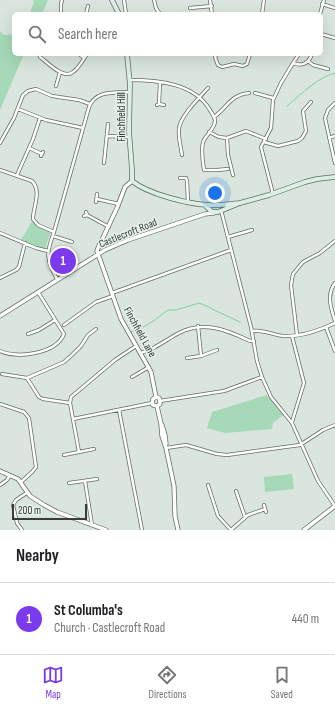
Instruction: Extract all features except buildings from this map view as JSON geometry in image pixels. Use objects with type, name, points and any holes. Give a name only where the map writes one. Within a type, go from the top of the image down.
[{"type":"main road","points":[[112,0],[118,12]]},
{"type":"main road","name":"Finchfield Hill","points":[[127,56],[130,92],[129,137],[132,181]]},
{"type":"main road","points":[[132,181],[144,188],[188,202],[204,205],[219,212],[240,203],[273,194],[304,182],[317,179],[335,178]]},
{"type":"main road","points":[[209,208],[219,205],[240,203]]},
{"type":"main road","points":[[219,205],[222,207],[219,212]]},
{"type":"street","points":[[61,12],[60,4],[62,0]]},
{"type":"street","points":[[124,0],[126,12]]},
{"type":"street","points":[[154,0],[156,9],[158,12]]},
{"type":"street","points":[[210,0],[212,12]]},
{"type":"street","points":[[262,12],[264,0]]},
{"type":"street","points":[[320,12],[324,0]]},
{"type":"street","points":[[322,4],[335,8]]},
{"type":"street","points":[[86,12],[88,6]]},
{"type":"street","points":[[190,8],[212,6]]},
{"type":"street","points":[[323,35],[335,39]]},
{"type":"street","points":[[40,56],[64,74],[74,72],[84,58],[82,56]]},
{"type":"street","points":[[216,56],[218,65],[222,67],[234,64],[243,66],[247,64],[249,56]]},
{"type":"street","points":[[273,194],[262,151],[262,145],[271,128],[273,98],[280,83],[298,56]]},
{"type":"street","points":[[293,63],[299,65],[308,61],[311,56]]},
{"type":"street","points":[[308,61],[313,65],[328,69]]},
{"type":"street","points":[[56,86],[60,72]]},
{"type":"street","points":[[129,80],[160,82],[177,86],[199,98],[207,106],[214,118],[215,124],[204,139],[204,170],[228,169]]},
{"type":"street","points":[[160,82],[158,104],[164,105]]},
{"type":"street","points":[[185,151],[182,154],[179,133],[180,125],[184,117],[208,88]]},
{"type":"street","points":[[0,143],[18,109],[24,93],[30,90],[34,89],[52,96],[79,100],[90,104]]},
{"type":"street","points":[[57,279],[49,263],[48,251],[90,104],[93,99],[102,94],[130,92]]},
{"type":"street","points":[[214,118],[233,98],[249,92]]},
{"type":"street","points":[[255,93],[273,98]]},
{"type":"street","points":[[209,132],[219,137],[227,138],[246,131],[278,146],[298,141],[306,131],[302,110],[311,102]]},
{"type":"street","points":[[335,103],[328,110],[325,117],[335,163]]},
{"type":"street","points":[[18,109],[40,118],[83,128]]},
{"type":"street","points":[[18,175],[40,118]]},
{"type":"street","points":[[104,163],[108,124]]},
{"type":"street","points":[[107,136],[129,137]]},
{"type":"street","points":[[329,138],[335,136]]},
{"type":"street","points":[[227,138],[228,155],[233,175]]},
{"type":"street","points":[[29,148],[42,154]]},
{"type":"street","points":[[0,170],[32,181],[37,188],[33,213],[34,221],[38,225],[54,232]]},
{"type":"street","points":[[180,178],[186,178],[188,202]]},
{"type":"street","points":[[99,254],[98,248],[109,227],[125,187],[132,181]]},
{"type":"street","points":[[97,194],[96,200],[119,204]]},
{"type":"street","points":[[205,214],[209,208]]},
{"type":"street","points":[[219,212],[228,237],[262,377],[271,397],[292,423],[318,481],[335,506],[304,530]]},
{"type":"street","name":"Castlecroft Road","points":[[0,316],[99,254],[128,240],[205,214],[219,212]]},
{"type":"street","points":[[86,215],[109,227]]},
{"type":"street","points":[[228,237],[252,230]]},
{"type":"street","points":[[0,233],[25,244],[48,251]]},
{"type":"street","points":[[53,236],[72,242]]},
{"type":"street","points":[[297,335],[291,284],[294,274],[303,262],[320,253],[335,242]]},
{"type":"street","points":[[0,278],[19,267],[25,244]]},
{"type":"street","points":[[64,325],[96,302],[231,250]]},
{"type":"street","name":"Finchfield Lane","points":[[99,254],[101,264],[124,325],[149,368],[156,397]]},
{"type":"street","points":[[252,331],[256,330],[283,336],[292,336],[326,327],[335,322],[330,302],[330,293],[335,283]]},
{"type":"street","points":[[0,351],[13,354],[35,353],[45,350],[61,340],[64,334],[38,292]]},
{"type":"street","points":[[28,334],[39,330],[55,320]]},
{"type":"street","points":[[141,353],[155,347],[179,333],[198,326],[225,331],[250,341],[254,341]]},
{"type":"street","points":[[198,326],[201,356]]},
{"type":"street","points":[[326,327],[335,352]]},
{"type":"street","points":[[2,374],[27,378],[64,362],[78,350],[88,335],[96,329]]},
{"type":"street","points":[[292,336],[304,383],[292,423]]},
{"type":"street","points":[[79,452],[70,403],[71,397],[76,391],[115,360],[136,346]]},
{"type":"street","points":[[187,358],[201,356],[217,350]]},
{"type":"street","points":[[132,376],[149,368]]},
{"type":"street","points":[[160,401],[224,391],[262,377]]},
{"type":"street","points":[[27,378],[39,397],[43,399],[70,403]]},
{"type":"street","points":[[152,403],[153,399],[156,397],[159,398],[160,401]]},
{"type":"street","points":[[160,401],[160,404],[157,406],[165,435],[166,448],[174,486],[175,516],[178,530]]},
{"type":"street","points":[[73,419],[152,403],[153,405],[157,406]]},
{"type":"street","points":[[0,404],[24,412],[29,421],[36,467],[21,482]]},
{"type":"street","points":[[119,410],[142,530]]},
{"type":"street","points":[[166,448],[186,445],[217,454],[226,455],[300,445],[323,430],[335,425]]},
{"type":"street","points":[[64,455],[94,449]]},
{"type":"street","points":[[0,471],[16,477],[33,498],[51,509],[106,530]]},
{"type":"street","points":[[0,485],[7,480],[10,475]]},
{"type":"street","points":[[69,483],[97,478]]},
{"type":"street","points":[[85,481],[92,525]]},
{"type":"street","points":[[208,485],[218,516],[231,530],[245,517],[266,510],[264,505]]},
{"type":"street","points":[[236,491],[245,517]]},
{"type":"street","points":[[20,530],[13,505],[16,500],[28,492]]},
{"type":"green space","points":[[32,0],[48,0],[43,12],[31,12],[34,1]]},
{"type":"green space","points":[[0,31],[4,35],[12,34],[12,56],[23,56],[0,110]]},
{"type":"green space","points":[[32,221],[37,225],[51,231],[45,249],[21,240]]},
{"type":"green space","points":[[267,395],[283,415],[273,423],[272,429],[225,433],[207,428],[212,412]]},
{"type":"green space","points":[[292,474],[294,489],[265,492],[264,477]]},
{"type":"waterway","points":[[287,106],[315,82],[335,73]]},
{"type":"waterway","points":[[156,319],[168,310],[176,310],[199,303],[211,308]]},
{"type":"waterway","points":[[212,309],[240,322]]},
{"type":"waterway","points":[[131,332],[140,329],[155,320]]},
{"type":"place","name":"St Columba's","points":[[63,261]]}]
